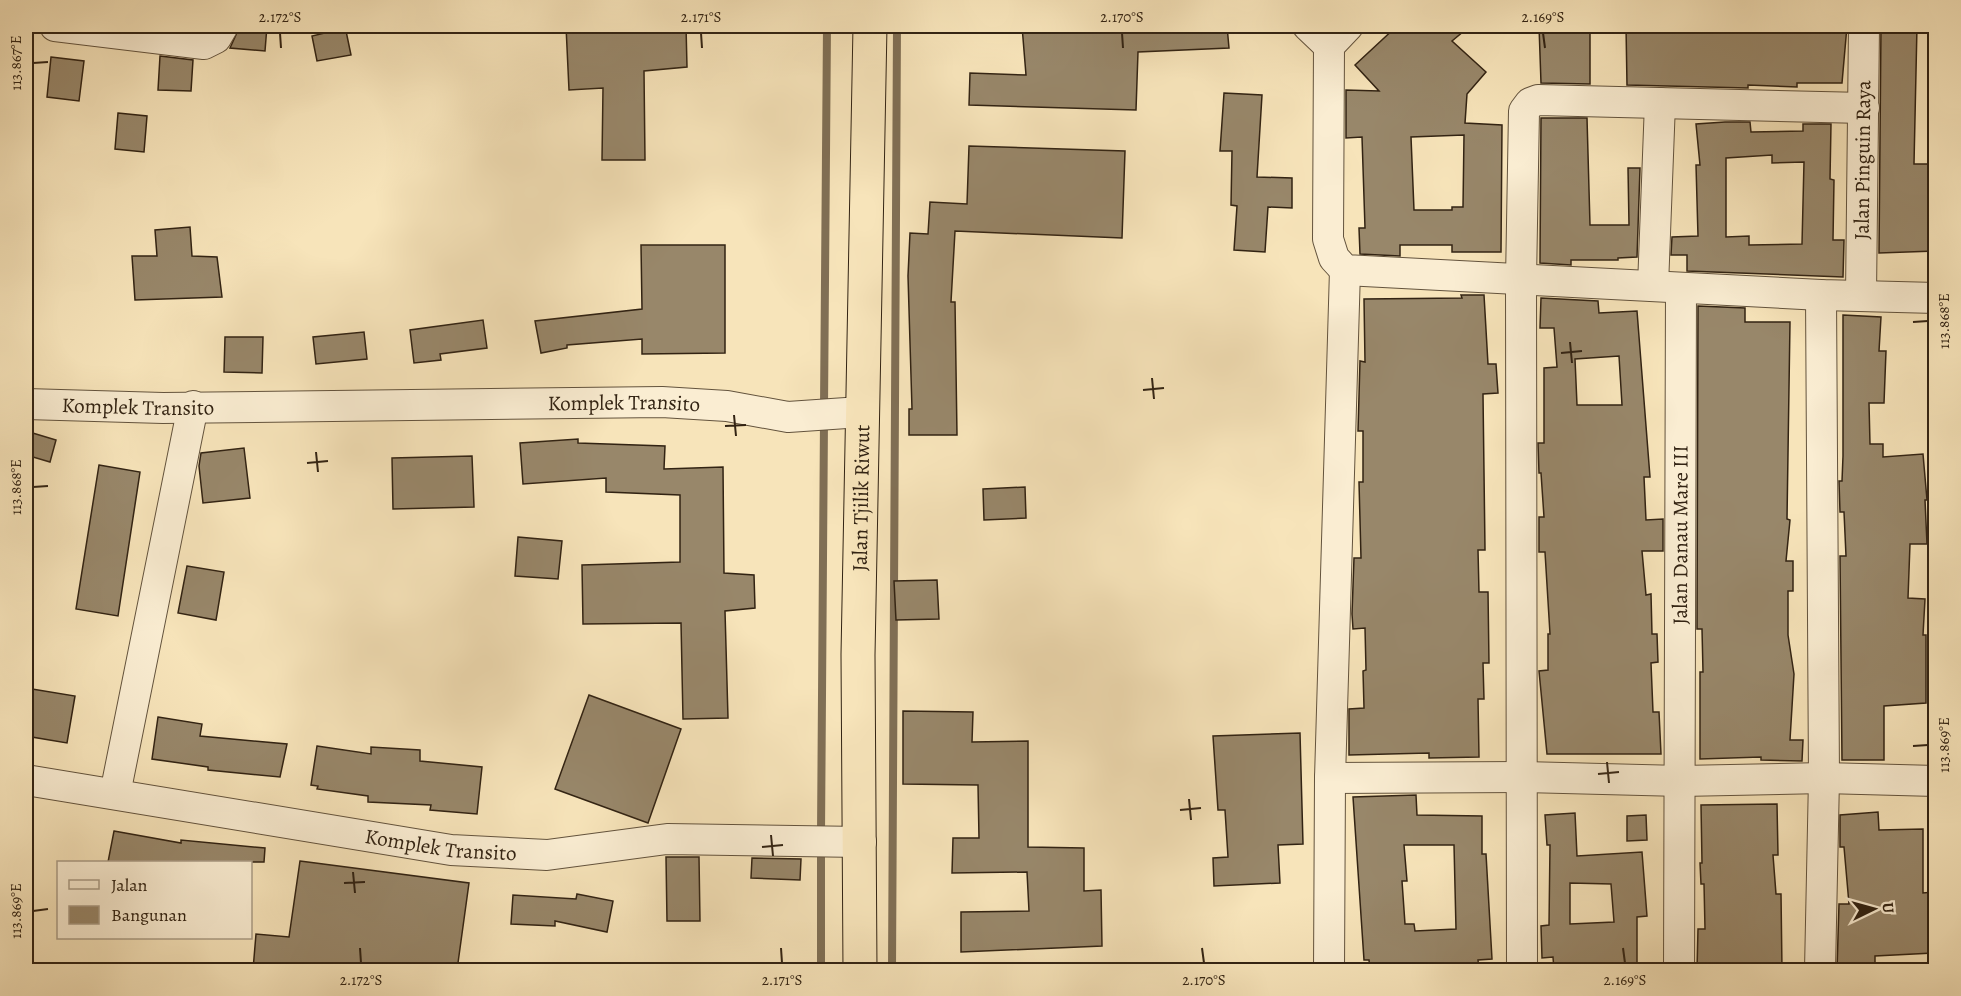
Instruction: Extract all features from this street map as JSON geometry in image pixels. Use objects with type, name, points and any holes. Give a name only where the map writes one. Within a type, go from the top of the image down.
[{"type":"highway","name":"Jalan Tjilik Riwut","points":[[860,970],[861,842],[858,655],[870,26]]},
{"type":"street","points":[[55,26],[204,44],[216,38],[223,26]]},
{"type":"street","name":"Jalan Pinguin Raya","points":[[1861,295],[1864,26]]},
{"type":"street","points":[[1328,32],[1328,239],[1334,258],[1345,270],[1330,778],[1329,970]]},
{"type":"street","points":[[1522,970],[1521,280],[1524,111],[1530,103],[1538,100],[1864,108]]},
{"type":"street","name":"Jalan Danau Mare III","points":[[1660,103],[1681,781],[1678,970]]},
{"type":"street","points":[[1345,270],[1821,295],[1935,298]]},
{"type":"street","points":[[1820,970],[1824,778],[1821,295]]},
{"type":"street","name":"Komplek Transito","points":[[26,404],[164,408],[662,402],[727,406],[767,416],[788,417],[861,412]]},
{"type":"street","points":[[115,794],[193,406]]},
{"type":"street","points":[[1330,778],[1522,777],[1681,781],[1824,778],[1935,781]]},
{"type":"street","name":"Komplek Transito","points":[[26,780],[451,850],[511,855],[547,855],[667,839],[861,842]]},
{"type":"building","points":[[240,26],[267,26],[265,51],[230,48]]},
{"type":"building","points":[[324,26],[345,26],[351,55],[317,61],[312,36],[325,33]]},
{"type":"building","points":[[566,26],[686,26],[687,67],[644,71],[645,160],[602,160],[603,88],[569,90]]},
{"type":"building","points":[[1022,26],[1227,26],[1229,48],[1138,52],[1136,110],[969,105],[970,73],[1026,75]]},
{"type":"building","points":[[1397,26],[1470,26],[1452,41],[1486,72],[1467,94],[1465,123],[1502,125],[1501,252],[1452,252],[1452,245],[1400,245],[1400,256],[1360,254],[1359,228],[1365,228],[1362,137],[1346,138],[1346,90],[1379,91],[1355,65]],"holes":[[[1464,135],[1463,207],[1452,207],[1452,210],[1414,210],[1411,137]]]},
{"type":"building","points":[[1539,26],[1590,26],[1590,84],[1541,83]]},
{"type":"building","points":[[1626,26],[1847,26],[1842,83],[1797,83],[1797,87],[1748,85],[1748,88],[1627,85]]},
{"type":"building","points":[[1881,26],[1917,26],[1914,164],[1935,164],[1935,251],[1879,253]]},
{"type":"building","points":[[160,56],[193,60],[191,91],[158,90]]},
{"type":"building","points":[[51,57],[84,61],[79,101],[47,97]]},
{"type":"building","points":[[1224,93],[1262,95],[1257,177],[1292,178],[1292,208],[1268,207],[1265,252],[1234,250],[1237,206],[1231,205],[1232,151],[1220,151]]},
{"type":"building","points":[[118,113],[147,116],[144,152],[115,149]]},
{"type":"building","points":[[1541,118],[1587,118],[1590,225],[1629,225],[1628,168],[1640,168],[1637,257],[1618,258],[1618,260],[1571,260],[1571,265],[1540,263]]},
{"type":"building","points":[[1750,122],[1751,132],[1803,131],[1803,124],[1831,124],[1830,179],[1834,180],[1833,240],[1844,240],[1843,277],[1687,271],[1687,255],[1671,255],[1672,237],[1698,236],[1696,165],[1700,165],[1696,124]],"holes":[[[1772,155],[1772,163],[1804,162],[1802,244],[1749,245],[1749,236],[1726,237],[1726,158]]]},
{"type":"building","points":[[969,146],[1125,151],[1122,238],[955,231],[951,302],[955,302],[957,435],[909,435],[909,409],[912,409],[908,276],[910,233],[928,234],[930,202],[967,204]]},
{"type":"building","points":[[190,227],[192,256],[217,257],[222,297],[135,300],[132,256],[157,256],[155,230]]},
{"type":"building","points":[[641,245],[725,245],[725,353],[642,354],[642,339],[567,345],[567,348],[541,353],[535,321],[642,309]]},
{"type":"building","points":[[1461,295],[1484,295],[1488,364],[1496,364],[1498,393],[1483,394],[1485,550],[1478,550],[1479,592],[1488,592],[1489,663],[1483,663],[1484,699],[1478,699],[1479,757],[1429,758],[1429,753],[1349,755],[1349,709],[1364,708],[1363,671],[1366,670],[1365,628],[1353,629],[1352,614],[1354,558],[1361,558],[1359,482],[1363,482],[1363,431],[1358,431],[1360,361],[1365,362],[1364,299],[1462,298]]},
{"type":"building","points":[[1541,298],[1598,301],[1599,313],[1637,311],[1650,477],[1644,477],[1646,520],[1663,519],[1663,551],[1642,551],[1646,595],[1651,594],[1652,634],[1657,634],[1658,662],[1651,663],[1653,712],[1659,712],[1661,754],[1547,754],[1539,671],[1548,670],[1548,634],[1550,634],[1545,552],[1539,552],[1539,517],[1544,517],[1538,443],[1544,443],[1544,368],[1557,367],[1554,328],[1540,328]],"holes":[[[1619,356],[1622,405],[1577,405],[1575,359]]]},
{"type":"building","points":[[1698,306],[1745,308],[1745,322],[1790,322],[1787,519],[1790,520],[1786,561],[1793,561],[1793,591],[1788,591],[1788,635],[1794,674],[1790,740],[1803,740],[1802,761],[1761,760],[1761,757],[1700,759],[1700,672],[1703,672],[1702,629],[1697,629]]},
{"type":"building","points":[[1843,315],[1881,317],[1879,351],[1886,351],[1884,403],[1869,403],[1870,444],[1883,444],[1883,457],[1923,454],[1927,500],[1925,500],[1927,544],[1910,544],[1908,598],[1925,599],[1923,635],[1926,635],[1926,703],[1884,706],[1884,760],[1842,760],[1840,556],[1846,556],[1844,512],[1840,512],[1839,481],[1842,481],[1843,456]]},
{"type":"building","points":[[483,320],[487,348],[440,354],[441,360],[414,363],[410,330]]},
{"type":"building","points":[[364,332],[367,359],[316,364],[313,337]]},
{"type":"building","points":[[225,337],[263,337],[262,373],[224,372]]},
{"type":"building","points":[[26,431],[56,440],[50,462],[26,455]]},
{"type":"building","points":[[578,439],[578,443],[665,446],[664,469],[723,467],[724,573],[754,575],[755,608],[725,611],[728,718],[683,719],[681,623],[583,624],[582,565],[680,562],[680,495],[606,492],[606,478],[523,484],[520,443]]},
{"type":"building","points":[[244,448],[250,498],[203,503],[199,466],[201,453]]},
{"type":"building","points":[[472,456],[474,507],[393,509],[392,458]]},
{"type":"building","points":[[99,465],[140,472],[118,616],[76,609]]},
{"type":"building","points":[[1025,487],[1026,518],[984,520],[983,489]]},
{"type":"building","points":[[518,537],[562,541],[558,579],[515,576]]},
{"type":"building","points":[[187,566],[224,572],[216,620],[178,613]]},
{"type":"building","points":[[937,580],[939,619],[896,620],[894,581]]},
{"type":"building","points":[[26,688],[75,696],[67,743],[26,736]]},
{"type":"building","points":[[589,695],[681,729],[648,823],[555,789]]},
{"type":"building","points":[[903,711],[973,712],[972,742],[1028,741],[1028,847],[1084,848],[1084,891],[1101,890],[1102,946],[961,952],[961,912],[1029,911],[1027,872],[952,873],[953,838],[979,838],[978,785],[903,784]]},
{"type":"building","points":[[158,717],[202,724],[200,736],[287,744],[280,777],[208,770],[208,767],[152,759]]},
{"type":"building","points":[[1300,733],[1303,844],[1278,845],[1280,883],[1214,886],[1213,858],[1228,857],[1225,810],[1218,810],[1213,736]]},
{"type":"building","points":[[317,746],[371,754],[371,747],[420,750],[420,761],[482,767],[477,814],[430,810],[431,805],[368,802],[368,796],[317,789],[318,786],[311,785]]},
{"type":"building","points":[[1416,795],[1417,815],[1482,816],[1482,854],[1486,854],[1492,959],[1478,960],[1479,970],[1370,970],[1369,960],[1364,960],[1353,797]],"holes":[[[1404,845],[1454,845],[1456,929],[1415,931],[1414,924],[1405,924],[1402,881],[1407,881]]]},
{"type":"building","points":[[1777,804],[1778,855],[1773,855],[1776,894],[1781,894],[1782,970],[1697,970],[1698,929],[1705,929],[1704,884],[1701,884],[1700,863],[1702,863],[1701,805]]},
{"type":"building","points":[[1878,812],[1879,830],[1923,829],[1923,893],[1933,892],[1933,953],[1875,956],[1875,963],[1863,963],[1864,970],[1837,970],[1839,904],[1849,904],[1844,847],[1840,847],[1840,815]]},
{"type":"building","points":[[1575,813],[1577,856],[1642,852],[1647,916],[1637,917],[1637,970],[1554,970],[1553,957],[1542,958],[1541,926],[1549,925],[1550,845],[1547,845],[1545,815]],"holes":[[[1570,883],[1611,884],[1614,922],[1570,924]]]},
{"type":"building","points":[[1646,815],[1647,840],[1627,841],[1627,816]]},
{"type":"building","points":[[114,831],[181,843],[181,840],[265,848],[264,862],[108,861]]},
{"type":"building","points":[[666,857],[699,857],[700,921],[667,921]]},
{"type":"building","points":[[752,858],[801,859],[800,880],[751,878]]},
{"type":"building","points":[[300,861],[469,883],[457,970],[253,970],[256,934],[289,937]]},
{"type":"building","points":[[577,894],[613,901],[607,932],[555,921],[555,926],[511,924],[513,895],[576,899]]},
{"type":"waterway","points":[[824,408],[827,26]]},
{"type":"waterway","points":[[892,970],[897,26]]},
{"type":"waterway","points":[[821,834],[824,420]]},
{"type":"waterway","points":[[821,846],[821,970]]}]
